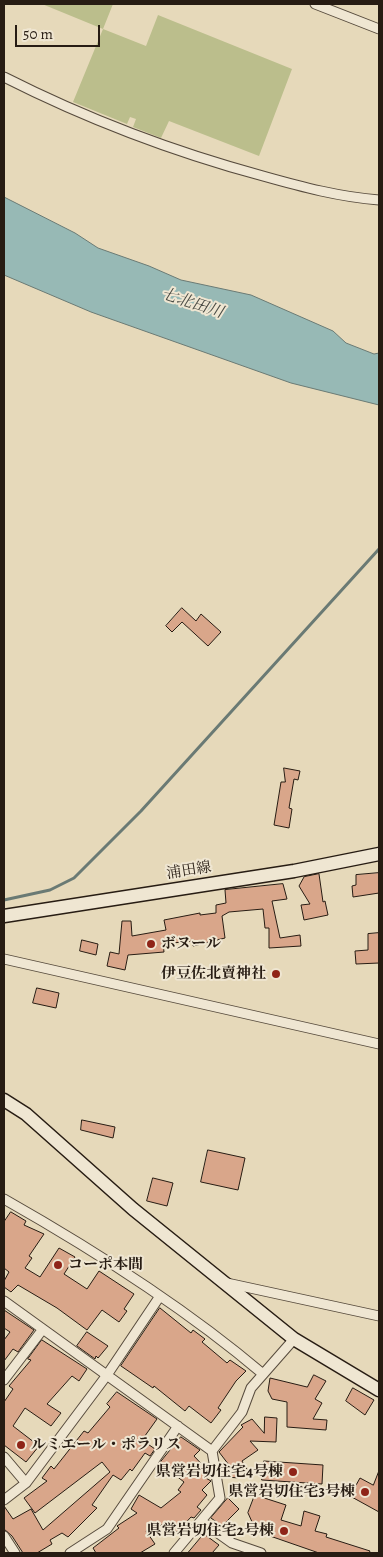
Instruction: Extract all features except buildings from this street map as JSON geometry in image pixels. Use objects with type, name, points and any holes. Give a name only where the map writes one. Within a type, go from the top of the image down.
[{"type":"street","points":[[315,4],[379,29]]},
{"type":"street","points":[[4,77],[47,98],[127,132],[217,164],[329,193],[379,200]]},
{"type":"street","name":"浦田線","points":[[4,916],[294,871],[379,854]]},
{"type":"street","points":[[4,959],[379,1044]]},
{"type":"street","points":[[4,1100],[26,1114],[133,1210],[219,1281],[294,1339],[379,1390]]},
{"type":"street","points":[[4,1199],[160,1296],[223,1340],[263,1374]]},
{"type":"street","points":[[219,1281],[379,1316]]},
{"type":"street","points":[[4,1500],[26,1483],[106,1375],[160,1296]]},
{"type":"street","points":[[4,1301],[212,1451],[220,1498],[174,1553]]},
{"type":"street","points":[[4,1380],[43,1329]]},
{"type":"street","points":[[212,1451],[242,1412],[250,1388],[294,1339]]},
{"type":"street","points":[[70,1553],[107,1529],[178,1426]]},
{"type":"street","points":[[4,1457],[26,1483]]},
{"type":"street","points":[[201,1521],[232,1543],[261,1553]]},
{"type":"street","points":[[4,1536],[15,1553]]},
{"type":"green space","points":[[42,4],[113,4],[103,29]]},
{"type":"green space","points":[[158,15],[292,69],[259,156],[169,121],[161,138],[133,127],[136,119],[130,117],[127,124],[73,102],[103,29],[146,46]]},
{"type":"water","name":"七北田川","points":[[4,197],[75,233],[98,248],[149,266],[181,280],[251,295],[333,331],[346,343],[374,354],[379,353],[379,405],[291,383],[91,312],[4,275]]},
{"type":"waterway","points":[[4,900],[50,890],[74,878],[141,811],[379,549]]},
{"type":"place","name":"ボヌール","points":[[151,944]]},
{"type":"place","name":"伊豆佐北賣神社","points":[[276,974]]},
{"type":"place","name":"コーポ本間","points":[[58,1265]]},
{"type":"place","name":"ルミエール・ポラリス","points":[[21,1445]]},
{"type":"place","name":"県営岩切住宅4号棟","points":[[293,1472]]},
{"type":"place","name":"県営岩切住宅3号棟","points":[[365,1492]]},
{"type":"place","name":"県営岩切住宅2号棟","points":[[284,1531]]}]
